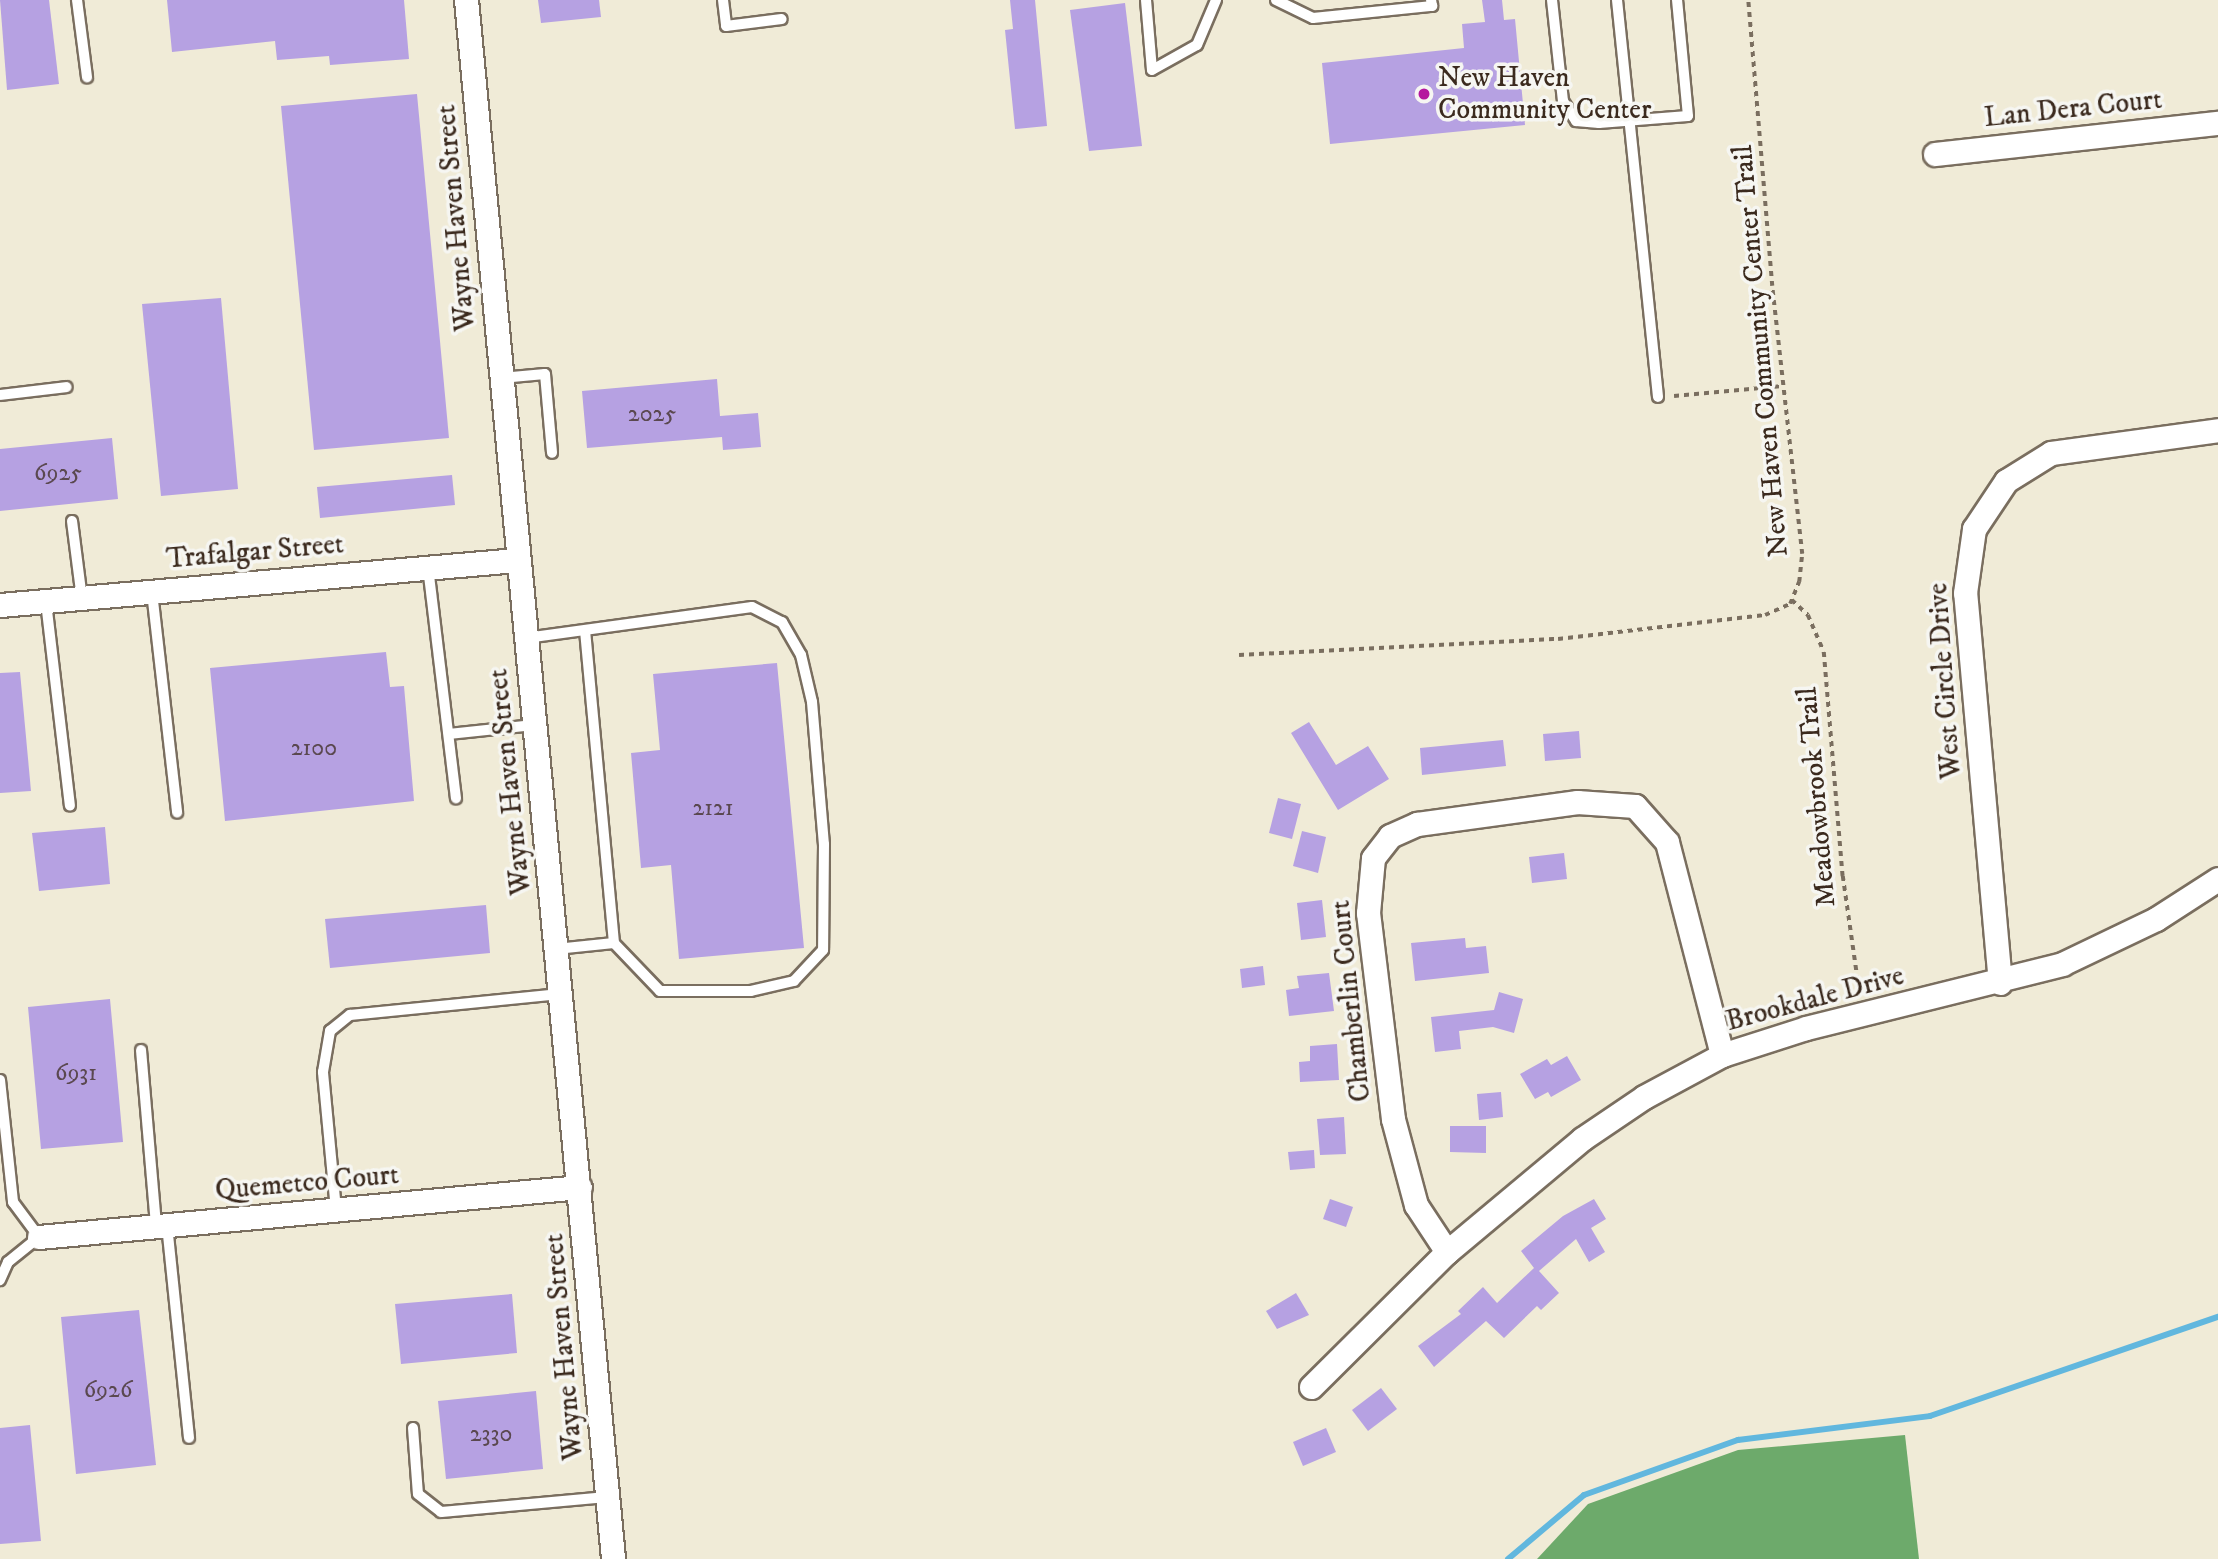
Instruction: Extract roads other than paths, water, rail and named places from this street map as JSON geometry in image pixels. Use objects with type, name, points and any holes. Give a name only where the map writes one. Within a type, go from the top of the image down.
[{"type":"street","name":"Wayne Haven Street","points":[[466,0],[516,560],[580,1187],[613,1559]]},
{"type":"street","name":"Lan Dera Court","points":[[1935,154],[2218,123]]},
{"type":"street","name":"West Circle Drive","points":[[2000,983],[1965,593],[1974,529],[2006,481],[2051,453],[2218,430]]},
{"type":"street","name":"Trafalgar Street","points":[[0,605],[516,560]]},
{"type":"street","name":"Chamberlin Court","points":[[1447,1252],[1416,1205],[1392,1119],[1368,913],[1373,858],[1390,836],[1417,824],[1577,802],[1635,806],[1667,842],[1722,1055]]},
{"type":"street","name":"Brookdale Drive","points":[[1311,1387],[1447,1252],[1582,1139],[1644,1097],[1722,1055],[1806,1028],[2000,983],[2062,964],[2156,919],[2218,879]]},
{"type":"street","name":"Quemetco Court","points":[[39,1237],[580,1187]]},
{"type":"lane","points":[[77,0],[87,77]]},
{"type":"lane","points":[[723,0],[726,26],[782,19]]},
{"type":"lane","points":[[1146,0],[1152,70],[1197,45],[1216,0]]},
{"type":"lane","points":[[1276,0],[1313,18],[1432,6],[1431,0]]},
{"type":"lane","points":[[1552,0],[1563,101],[1570,116],[1585,123],[1688,116],[1677,0]]},
{"type":"lane","points":[[1617,0],[1658,397]]},
{"type":"lane","points":[[501,377],[545,374],[552,453]]},
{"type":"lane","points":[[0,395],[67,387]]},
{"type":"lane","points":[[72,522],[82,599]]},
{"type":"lane","points":[[428,567],[456,798]]},
{"type":"lane","points":[[152,592],[177,813]]},
{"type":"lane","points":[[47,601],[70,806]]},
{"type":"lane","points":[[526,638],[585,633],[752,607],[782,622],[801,654],[812,702],[824,844],[823,950],[794,981],[751,991],[660,991],[614,943],[585,633]]},
{"type":"lane","points":[[449,734],[534,725]]},
{"type":"lane","points":[[556,949],[614,943]]},
{"type":"lane","points":[[336,1210],[323,1072],[330,1031],[350,1015],[561,994]]},
{"type":"lane","points":[[141,1050],[189,1438]]},
{"type":"lane","points":[[0,1080],[13,1202],[39,1237],[8,1262],[0,1280]]},
{"type":"lane","points":[[413,1428],[418,1494],[441,1512],[607,1497]]},
{"type":"waterway","points":[[1508,1559],[1584,1495],[1738,1440],[1930,1416],[2218,1317]]},
{"type":"place","name":"New Haven Community Center","points":[[1424,94]]}]
